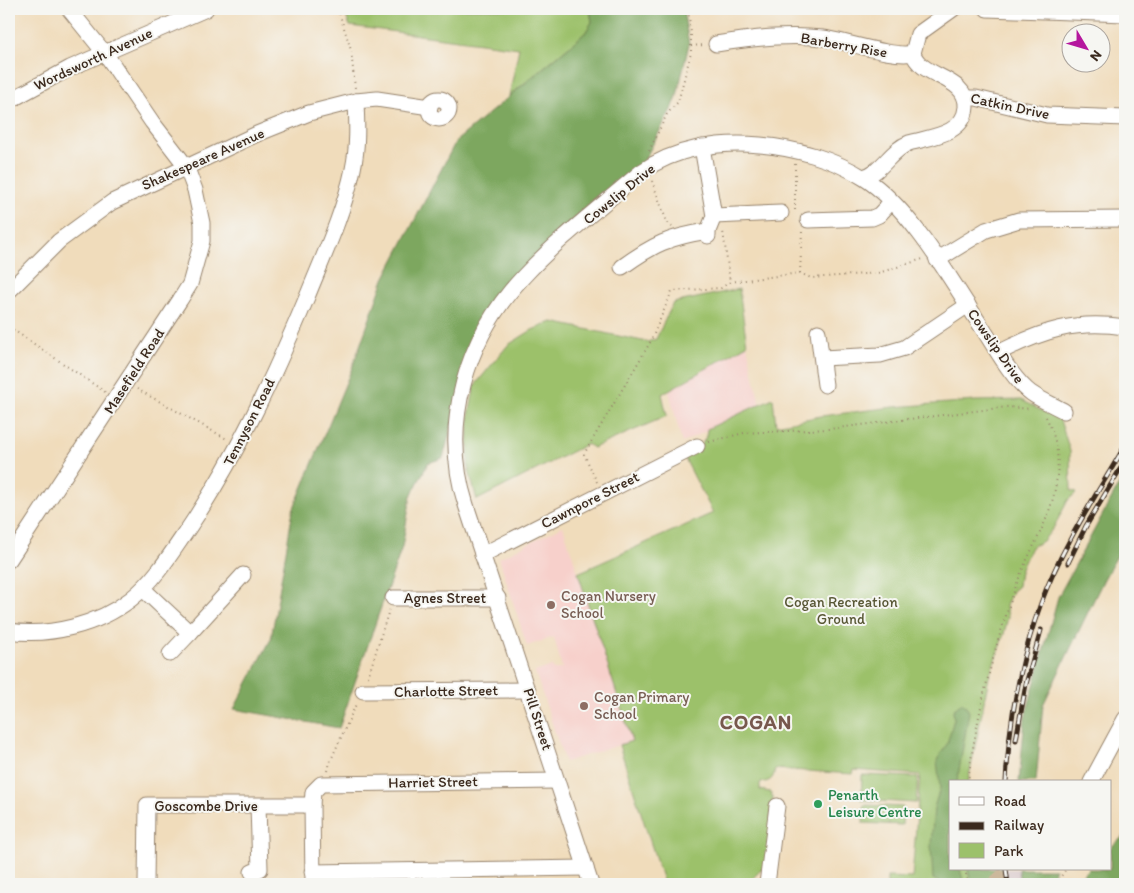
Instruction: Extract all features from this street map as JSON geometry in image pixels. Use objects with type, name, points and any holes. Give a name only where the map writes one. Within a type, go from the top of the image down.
[{"type":"street","name":"Masefield Road","points":[[9,560],[190,284],[199,255],[202,223],[200,207],[186,166],[104,53],[69,9]]},
{"type":"street","name":"Wordsworth Avenue","points":[[9,101],[52,77],[206,9]]},
{"type":"street","points":[[912,53],[918,34],[953,9]]},
{"type":"street","points":[[987,9],[1125,14]]},
{"type":"street","name":"Barberry Rise","points":[[716,44],[768,37],[808,37],[848,43],[900,55],[912,53]]},
{"type":"street","name":"Catkin Drive","points":[[912,53],[918,64],[954,84],[965,98],[976,98],[1028,112],[1047,115],[1125,118]]},
{"type":"street","points":[[863,177],[877,169],[898,149],[907,144],[947,133],[956,127],[965,112],[965,98]]},
{"type":"street","name":"Shakespeare Avenue","points":[[9,291],[59,241],[94,213],[133,190],[186,166],[290,121],[356,101],[377,99],[430,107]]},
{"type":"street","name":"Tennyson Road","points":[[9,630],[39,632],[78,625],[112,612],[143,588],[193,521],[239,446],[283,352],[340,212],[356,151],[356,101]]},
{"type":"street","name":"Cowslip Drive","points":[[482,555],[460,486],[455,441],[460,393],[470,361],[497,310],[524,275],[648,167],[679,152],[702,147],[753,144],[795,151],[816,157],[863,177],[891,202],[914,227],[1023,386],[1064,411]]},
{"type":"street","points":[[622,268],[648,248],[679,235],[708,233],[719,215],[702,147]]},
{"type":"street","points":[[806,221],[872,218],[879,215],[891,202]]},
{"type":"street","points":[[719,215],[781,213]]},
{"type":"street","points":[[937,260],[986,230],[1019,220],[1125,219]]},
{"type":"street","points":[[822,358],[880,355],[904,348],[968,305]]},
{"type":"street","points":[[1000,352],[1039,334],[1063,326],[1099,324],[1125,326]]},
{"type":"street","points":[[818,332],[824,385]]},
{"type":"street","name":"Cawnpore Street","points":[[482,555],[697,446]]},
{"type":"street","name":"Pill Street","points":[[482,555],[498,598],[591,884]]},
{"type":"street","points":[[170,654],[243,575]]},
{"type":"street","points":[[143,588],[190,633]]},
{"type":"street","name":"Agnes Street","points":[[393,598],[498,598]]},
{"type":"street","name":"Charlotte Street","points":[[363,691],[528,690]]},
{"type":"street","points":[[1092,780],[1125,718]]},
{"type":"street","name":"Harriet Street","points":[[313,799],[316,788],[325,783],[557,781]]},
{"type":"street","points":[[313,799],[313,878],[586,868]]},
{"type":"street","name":"Goscombe Drive","points":[[146,884],[147,805],[258,806],[313,799]]},
{"type":"street","points":[[252,872],[260,869],[258,806]]},
{"type":"street","points":[[767,884],[777,806]]},
{"type":"path","points":[[338,9],[351,50],[356,101]]},
{"type":"path","points":[[679,235],[668,222],[645,158],[667,114],[678,102],[691,53],[692,33],[688,9]]},
{"type":"path","points":[[795,151],[795,217],[803,218],[806,221],[800,242],[800,273]]},
{"type":"path","points":[[719,215],[730,282]]},
{"type":"path","points":[[603,493],[584,454],[651,341],[672,291],[721,288],[730,282],[800,273],[811,278],[831,278],[878,273],[921,259],[937,260]]},
{"type":"path","points":[[9,327],[115,399]]},
{"type":"path","points":[[127,382],[239,446]]},
{"type":"path","points":[[697,446],[720,437],[744,433],[829,429],[1017,406],[1038,412]]},
{"type":"path","points":[[968,780],[988,676],[1016,585],[1052,505],[1058,466],[1057,444],[1044,414]]},
{"type":"path","points":[[965,870],[968,884]]},
{"type":"path","points":[[1056,884],[1065,870]]},
{"type":"shaded area","points":[[747,345],[760,404],[682,443],[669,391]]},
{"type":"shaded area","points":[[563,526],[632,741],[565,762],[535,672],[552,666],[554,670],[562,668],[554,637],[527,646],[499,558]]},
{"type":"shaded area","points":[[1001,870],[1018,870],[1020,884],[1002,884]]},
{"type":"green space","points":[[343,9],[590,9],[592,22],[585,33],[509,96],[519,48],[350,26]]},
{"type":"green space","points":[[590,9],[683,9],[689,44],[676,100],[642,165],[478,329],[443,458],[428,463],[411,496],[402,547],[339,728],[234,709],[271,639],[293,510],[352,368],[384,279],[456,141],[585,33],[592,22]]},
{"type":"green space","points":[[739,289],[747,345],[662,394],[667,416],[593,448],[587,444],[477,500],[468,467],[469,415],[475,385],[508,345],[532,330],[552,322],[647,342],[656,339],[673,303]]},
{"type":"green space","name":"Cogan Recreation Ground","points":[[773,398],[776,425],[821,416],[893,407],[975,401],[1021,400],[1040,410],[1058,414],[1070,451],[1071,491],[1077,492],[1068,500],[1054,527],[1043,541],[1031,547],[1020,571],[1018,586],[1012,591],[1006,606],[1008,617],[989,677],[968,780],[949,780],[949,870],[968,870],[971,884],[887,884],[887,877],[912,878],[920,775],[854,770],[853,774],[775,769],[771,779],[760,783],[760,790],[770,792],[773,797],[767,864],[747,884],[664,884],[619,745],[632,741],[578,573],[713,513],[684,457],[703,443],[707,429]]},
{"type":"green space","points":[[1125,473],[1125,542],[1104,579],[1043,705],[1036,780],[1019,780],[1025,718],[1058,597]]},
{"type":"green space","points":[[962,703],[969,712],[957,780],[949,780],[949,870],[960,870],[964,884],[943,884],[933,879],[931,845],[934,808],[940,788],[937,760],[947,744],[954,719],[953,710]]},
{"type":"green space","points":[[862,775],[918,777],[916,803],[861,800]]},
{"type":"green space","points":[[864,805],[903,807],[902,825],[863,823]]},
{"type":"green space","points":[[1125,835],[1125,884],[1074,884],[1087,870],[1112,870],[1112,846]]},
{"type":"green space","points":[[968,870],[1001,870],[1002,884],[971,884]]},
{"type":"green space","points":[[1018,870],[1055,870],[1049,884],[1020,884]]},
{"type":"tunnel","points":[[994,884],[1010,870]]},
{"type":"railway","points":[[1006,780],[1013,714],[1021,669],[1041,603],[1068,543],[1125,446]]},
{"type":"railway","points":[[1068,563],[1086,526],[1125,461]]},
{"type":"railway","points":[[1016,740],[1026,684],[1041,630]]},
{"type":"railway","points":[[1006,870],[1008,884]]},
{"type":"place","name":"Cogan Nursery School","points":[[551,605]]},
{"type":"place","name":"Cogan Primary School","points":[[584,706]]},
{"type":"place","name":"Penarth Leisure Centre","points":[[818,804]]},
{"type":"district","name":"COGAN","points":[[756,722]]}]
